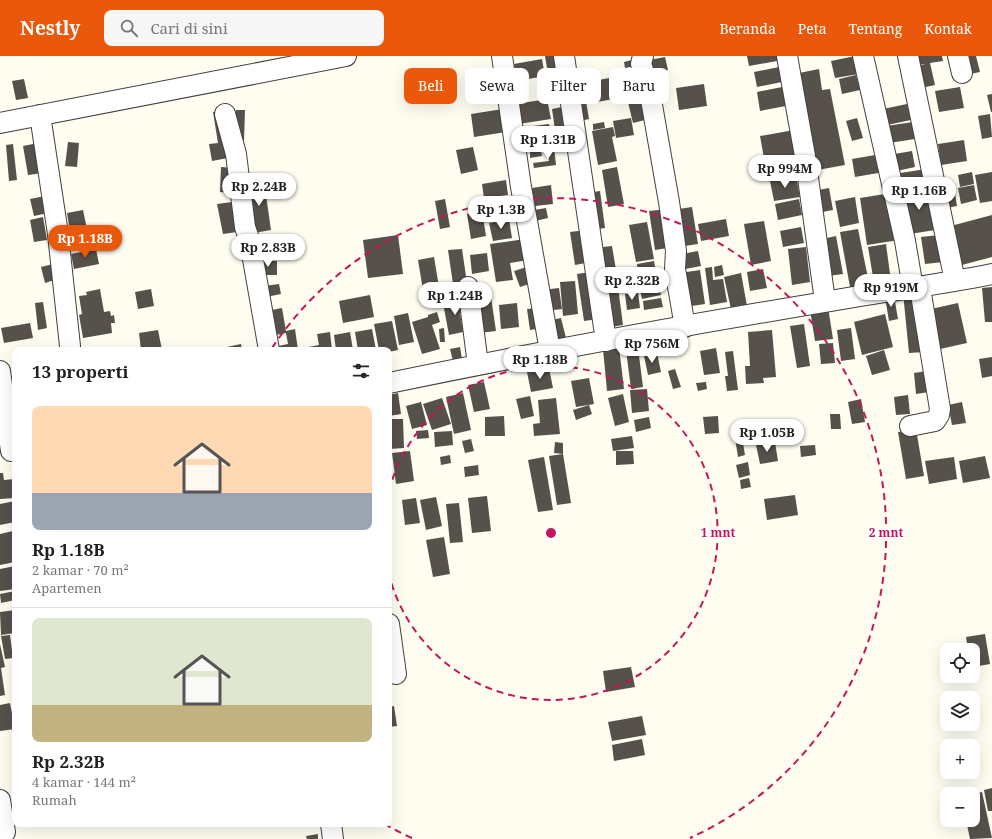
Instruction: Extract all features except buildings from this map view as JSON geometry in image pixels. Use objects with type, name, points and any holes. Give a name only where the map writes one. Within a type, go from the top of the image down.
[{"type":"street","points":[[0,123],[346,56]]},
{"type":"street","points":[[502,56],[521,187],[550,351]]},
{"type":"street","points":[[564,56],[606,341]]},
{"type":"street","points":[[643,56],[641,64],[650,88],[669,202],[676,251],[675,269],[685,327]]},
{"type":"street","points":[[786,56],[805,156],[825,302]]},
{"type":"street","points":[[864,56],[906,241],[940,409],[940,415],[935,421],[910,426]]},
{"type":"street","points":[[908,56],[955,281]]},
{"type":"street","points":[[225,114],[236,154],[245,227],[250,242],[268,347]]},
{"type":"street","points":[[40,115],[58,234],[70,346]]},
{"type":"street","points":[[392,382],[550,351],[992,274]]},
{"type":"street","points":[[468,287],[478,365]]},
{"type":"street","points":[[0,371],[9,452]]},
{"type":"street","points":[[392,645],[396,674]]},
{"type":"street","points":[[0,800],[5,832]]},
{"type":"street","points":[[331,827],[333,839]]}]
